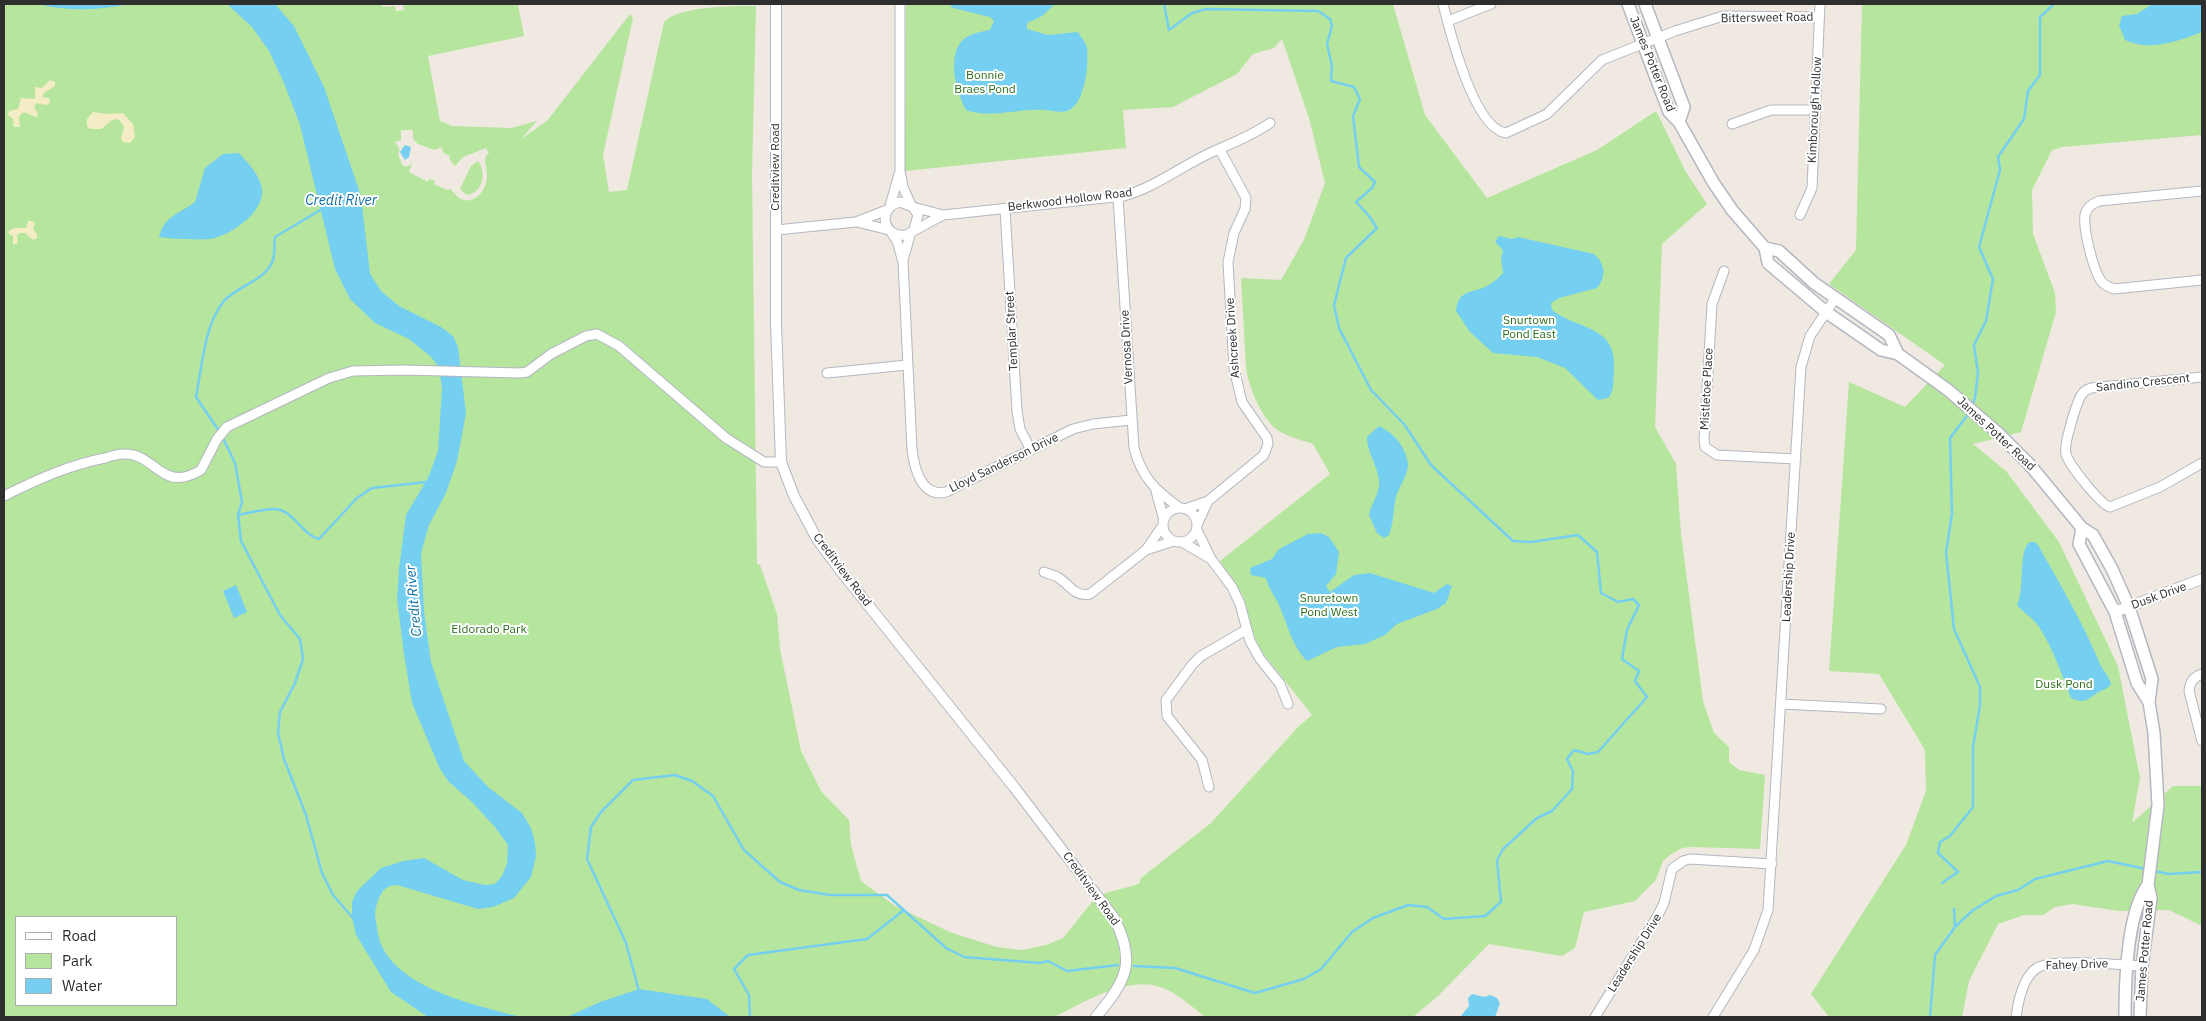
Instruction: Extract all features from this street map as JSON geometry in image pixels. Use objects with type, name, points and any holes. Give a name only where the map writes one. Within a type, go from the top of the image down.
[{"type":"main road","name":"James Potter Road","points":[[1628,4],[1669,112],[1680,122],[1713,182],[1732,210],[1765,248],[1768,263],[1826,312],[1880,350],[1898,354],[1933,378],[1998,434],[2052,489],[2082,528],[2093,535],[2112,570],[2130,607],[2152,679],[2149,702],[2155,743],[2158,805],[2149,882],[2151,898],[2142,966],[2140,1017]]},
{"type":"main road","name":"James Potter Road","points":[[1645,4],[1684,107],[1680,122]]},
{"type":"main road","name":"James Potter Road","points":[[1765,248],[1779,251],[1814,283],[1888,335],[1898,354]]},
{"type":"main road","name":"James Potter Road","points":[[2082,528],[2079,544],[2115,612],[2137,683],[2149,702]]},
{"type":"main road","name":"James Potter Road","points":[[2125,1017],[2127,965],[2141,895],[2149,882]]},
{"type":"street","name":"Creditview Road","points":[[776,4],[776,324],[781,462],[794,496],[817,539],[1014,787],[1114,918],[1123,934],[1127,960],[1121,983],[1116,993],[1096,1017]]},
{"type":"street","points":[[856,222],[901,235],[912,231],[918,215],[903,187],[900,171],[900,4]]},
{"type":"street","points":[[1443,4],[1448,21],[1491,4]]},
{"type":"street","name":"Kimborough Hollow","points":[[1800,214],[1812,188],[1820,4]]},
{"type":"street","name":"Bittersweet Road","points":[[1448,21],[1473,99],[1492,124],[1501,132],[1506,132],[1547,114],[1602,60],[1658,38],[1723,16],[1820,17]]},
{"type":"street","points":[[1732,124],[1771,110],[1815,110]]},
{"type":"street","name":"Berkwood Hollow Road","points":[[912,206],[943,215],[1118,196],[1147,188],[1256,133],[1270,123]]},
{"type":"street","name":"Ashcreek Drive","points":[[1182,509],[1208,501],[1264,455],[1268,444],[1267,438],[1242,402],[1234,369],[1228,262],[1234,232],[1246,205],[1246,198],[1220,150]]},
{"type":"street","points":[[890,231],[884,220],[900,171]]},
{"type":"street","points":[[2202,191],[2099,202],[2089,208],[2085,214],[2085,225],[2087,242],[2101,280],[2106,286],[2114,289],[2202,280]]},
{"type":"street","name":"Vernosa Drive","points":[[1118,196],[1131,420],[1137,460],[1144,475],[1156,491],[1182,509]]},
{"type":"street","points":[[776,230],[856,222],[900,202],[912,206]]},
{"type":"street","name":"Templar Street","points":[[1005,209],[1017,411],[1020,429],[1031,450]]},
{"type":"street","name":"Berkwood Hollow Road","points":[[912,231],[943,215]]},
{"type":"street","name":"Lloyd Sanderson Drive","points":[[890,231],[896,241],[902,262],[913,460],[918,474],[928,489],[940,494],[946,492],[1078,427],[1131,420]]},
{"type":"street","name":"Lloyd Sanderson Drive","points":[[902,262],[912,231]]},
{"type":"street","name":"Mistletoe Place","points":[[1724,271],[1712,304],[1704,440],[1706,447],[1717,455],[1796,459]]},
{"type":"street","name":"Leadership Drive","points":[[1713,1017],[1746,964],[1759,939],[1768,910],[1801,367],[1804,350],[1810,336],[1835,299]]},
{"type":"street","points":[[4,496],[33,482],[84,462],[124,454],[136,456],[168,477],[184,477],[201,470],[217,439],[227,427],[329,378],[353,371],[527,372],[551,354],[586,336],[597,334],[618,346],[726,438],[764,462],[781,462]]},
{"type":"street","points":[[827,373],[907,365]]},
{"type":"street","name":"Sandino Crescent","points":[[2202,377],[2086,390],[2080,398],[2065,447],[2068,459],[2101,502],[2110,507],[2160,487],[2202,463]]},
{"type":"street","name":"Vernosa Drive","points":[[1156,491],[1164,522]]},
{"type":"street","name":"Ashcreek Drive","points":[[1197,527],[1208,501]]},
{"type":"street","points":[[1044,572],[1059,578],[1074,592],[1085,595],[1094,592],[1146,550],[1170,512],[1182,509],[1194,515],[1197,527],[1211,559],[1236,595],[1246,630],[1260,659],[1280,684],[1288,704]]},
{"type":"street","points":[[1164,522],[1166,535],[1211,559]]},
{"type":"street","points":[[1146,550],[1191,538],[1197,527]]},
{"type":"street","name":"Dusk Drive","points":[[2115,612],[2202,579]]},
{"type":"street","points":[[1209,787],[1202,760],[1167,716],[1166,700],[1201,656],[1246,630]]},
{"type":"street","points":[[2202,674],[2194,678],[2190,683],[2189,691],[2202,741]]},
{"type":"street","points":[[1781,704],[1881,710]]},
{"type":"street","name":"Leadership Drive","points":[[1595,1017],[1664,904],[1670,874],[1677,864],[1690,859],[1772,864]]},
{"type":"street","name":"Fahey Drive","points":[[2016,1017],[2021,994],[2032,972],[2038,967],[2072,964],[2142,966]]},
{"type":"green space","points":[[4,4],[382,4],[383,7],[395,6],[396,11],[404,10],[403,4],[518,4],[524,36],[428,56],[440,121],[452,126],[511,128],[537,121],[521,139],[547,121],[630,14],[633,18],[603,155],[609,192],[627,190],[664,22],[671,17],[693,10],[756,6],[752,175],[757,564],[760,565],[777,614],[780,649],[801,751],[821,791],[849,820],[851,845],[861,881],[895,906],[952,933],[997,947],[1022,950],[1046,945],[1063,938],[1092,902],[1106,893],[1139,884],[1141,878],[1211,823],[1298,727],[1312,715],[1262,652],[1254,636],[1243,596],[1220,561],[1330,474],[1313,444],[1279,431],[1267,419],[1257,403],[1246,368],[1241,278],[1281,280],[1304,240],[1325,183],[1309,118],[1282,39],[1274,48],[1253,54],[1237,74],[1173,107],[1123,110],[1126,148],[905,171],[906,4],[1393,4],[1425,115],[1487,198],[1597,150],[1656,111],[1686,172],[1707,204],[1662,244],[1655,427],[1676,464],[1681,534],[1703,701],[1714,733],[1729,747],[1729,762],[1739,770],[1765,775],[1760,849],[1682,848],[1663,861],[1656,880],[1635,901],[1584,912],[1575,948],[1562,956],[1489,944],[1438,996],[1413,1017],[1205,1017],[1181,998],[1167,990],[1153,985],[1140,984],[1114,989],[1089,999],[1054,1017],[4,1017]],"holes":[[[401,130],[413,130],[413,139],[418,144],[435,150],[441,147],[444,153],[450,156],[449,159],[455,166],[463,157],[486,148],[489,153],[485,159],[487,180],[483,191],[475,198],[465,200],[459,198],[451,189],[447,190],[434,184],[435,181],[429,179],[428,182],[409,172],[412,164],[406,167],[402,165],[398,154],[400,150],[395,142],[401,140]]]},
{"type":"green space","name":"Dusk Pond","points":[[1862,4],[2202,4],[2202,135],[2062,147],[2052,150],[2032,190],[2033,234],[2055,293],[2056,312],[2021,432],[1973,444],[2006,471],[2059,542],[2118,666],[2140,778],[2132,823],[2173,786],[2202,786],[2202,926],[2169,910],[2119,911],[2073,904],[2055,907],[2043,915],[2024,915],[1998,924],[1969,981],[1962,1017],[1829,1017],[1811,994],[1906,845],[1926,791],[1925,750],[1879,674],[1829,671],[1849,382],[1905,407],[1945,365],[1829,284],[1856,250]]},
{"type":"green space","points":[[478,161],[483,176],[482,181],[477,190],[467,195],[460,189],[471,166]]},
{"type":"sand","points":[[50,80],[55,82],[55,86],[44,93],[42,97],[49,98],[50,103],[46,105],[36,103],[34,107],[38,113],[37,117],[23,113],[19,117],[20,127],[14,127],[13,119],[8,115],[9,111],[18,109],[21,98],[35,99],[35,87],[42,88]]},
{"type":"sand","points":[[93,112],[107,114],[123,113],[133,124],[135,137],[130,143],[123,142],[121,138],[124,127],[121,122],[115,119],[101,129],[90,129],[87,126],[87,119]]},
{"type":"sand","points":[[28,221],[33,221],[35,224],[33,229],[37,234],[37,238],[33,240],[25,233],[20,233],[17,235],[18,243],[13,245],[13,236],[8,233],[9,231],[14,228],[26,228]]},
{"type":"water","points":[[39,4],[129,4],[107,8],[84,9],[50,7]]},
{"type":"water","name":"Credit River","points":[[227,4],[275,4],[294,26],[324,87],[361,196],[370,274],[382,292],[399,306],[441,327],[453,336],[458,347],[466,413],[457,461],[446,493],[429,525],[421,553],[424,611],[431,662],[464,761],[488,787],[522,813],[531,828],[536,856],[531,877],[514,898],[493,907],[478,909],[392,885],[380,895],[375,910],[375,918],[382,947],[395,964],[412,978],[433,990],[456,999],[521,1017],[428,1017],[391,992],[356,935],[352,917],[352,902],[357,891],[381,868],[403,861],[424,858],[463,880],[485,885],[495,884],[502,876],[507,864],[508,845],[495,827],[472,802],[449,782],[440,769],[412,703],[404,654],[397,599],[399,568],[406,515],[428,478],[438,451],[442,389],[439,367],[430,356],[409,339],[375,323],[350,299],[335,269],[300,125],[284,83],[269,51],[252,27]]},
{"type":"water","points":[[949,4],[1055,4],[1042,16],[1027,23],[1027,29],[1048,35],[1078,32],[1086,44],[1087,72],[1083,90],[1076,104],[1068,111],[1062,112],[1035,110],[985,114],[966,110],[959,95],[955,76],[954,67],[957,49],[967,37],[990,30],[994,21],[990,17],[953,8]]},
{"type":"water","points":[[2152,4],[2202,4],[2202,32],[2164,44],[2144,45],[2125,40],[2119,25],[2122,16],[2137,14]]},
{"type":"water","points":[[405,145],[411,147],[409,157],[405,160],[400,152]]},
{"type":"water","points":[[239,153],[256,174],[262,189],[258,206],[245,222],[227,233],[210,239],[159,237],[164,224],[168,220],[195,202],[205,168],[223,154]]},
{"type":"water","points":[[1499,236],[1512,239],[1518,237],[1594,254],[1601,262],[1603,275],[1597,288],[1559,298],[1551,303],[1552,310],[1595,331],[1610,345],[1614,356],[1614,372],[1613,389],[1608,398],[1598,400],[1565,368],[1537,357],[1493,353],[1470,332],[1456,311],[1458,301],[1463,295],[1487,286],[1503,273],[1501,258],[1503,250],[1495,242]]},
{"type":"water","points":[[1379,426],[1390,433],[1402,446],[1408,464],[1407,472],[1396,497],[1391,530],[1389,535],[1384,538],[1377,533],[1369,515],[1379,484],[1378,474],[1367,437]]},
{"type":"water","points":[[1321,533],[1329,537],[1339,552],[1336,574],[1326,586],[1330,592],[1354,575],[1370,573],[1434,593],[1447,584],[1452,586],[1446,603],[1437,609],[1397,624],[1385,635],[1365,644],[1337,647],[1307,661],[1293,639],[1266,578],[1251,575],[1250,568],[1272,559],[1279,549],[1308,534]]},
{"type":"water","points":[[2030,542],[2035,542],[2038,545],[2071,604],[2110,681],[2111,684],[2108,687],[2091,698],[2079,701],[2071,698],[2046,638],[2039,626],[2017,605],[2021,589],[2024,553],[2026,546]]},
{"type":"water","points":[[236,585],[247,612],[234,618],[223,591]]},
{"type":"water","points":[[639,989],[707,999],[730,1017],[567,1017],[600,1002]]},
{"type":"water","points":[[1472,994],[1484,997],[1490,995],[1497,998],[1500,1003],[1495,1017],[1460,1017],[1469,1006],[1468,998]]},
{"type":"waterway","points":[[1134,966],[1175,968],[1255,993],[1304,979],[1321,969],[1352,932],[1373,918],[1408,905],[1427,907],[1444,919],[1485,916],[1501,902],[1497,860],[1503,849],[1537,818],[1552,811],[1572,789],[1573,771],[1567,759],[1574,750],[1588,754],[1598,752],[1647,697],[1635,681],[1639,671],[1622,659],[1627,630],[1639,605],[1633,599],[1618,602],[1601,593],[1597,552],[1578,535],[1531,542],[1513,541],[1431,465],[1404,424],[1371,390],[1339,328],[1334,305],[1346,258],[1377,228],[1356,202],[1372,188],[1375,182],[1359,167],[1353,116],[1360,99],[1354,87],[1331,81],[1332,66],[1327,44],[1332,26],[1330,19],[1318,11],[1206,9],[1192,13],[1169,30],[1164,4]]},
{"type":"waterway","points":[[1972,406],[1975,398],[1978,373],[1974,345],[1986,321],[1993,279],[1979,247],[2000,170],[1998,157],[2024,119],[2028,91],[2040,75],[2040,17],[2054,4]]},
{"type":"waterway","points":[[219,431],[196,397],[208,335],[217,312],[229,296],[258,278],[269,267],[274,258],[275,237],[322,209]]},
{"type":"waterway","points":[[1942,883],[1958,872],[1938,853],[1940,842],[1950,836],[1973,807],[1973,747],[1980,705],[1980,687],[1954,629],[1946,552],[1952,514],[1950,438],[1969,413]]},
{"type":"waterway","points":[[222,436],[235,463],[242,502],[238,515],[241,541],[280,615],[300,639],[303,659],[295,683],[280,712],[278,733],[284,759],[306,815],[322,873],[333,895],[352,917]]},
{"type":"waterway","points":[[238,515],[265,510],[281,510],[292,517],[307,533],[319,539],[357,498],[372,488],[427,482]]},
{"type":"waterway","points":[[639,991],[626,943],[587,859],[591,827],[601,812],[633,780],[675,775],[692,781],[713,796],[744,850],[780,882],[799,890],[830,895],[887,895],[946,948],[964,957],[1040,963],[1048,961],[1067,971],[1118,965]]},
{"type":"waterway","points":[[1930,1017],[1935,955],[1955,927],[1972,911],[1996,896],[2018,890],[2035,879],[2108,861],[2146,869]]},
{"type":"waterway","points":[[2154,871],[2169,874],[2202,872]]},
{"type":"waterway","points":[[1954,909],[1955,927]]},
{"type":"waterway","points":[[750,1017],[749,995],[734,969],[748,955],[867,939],[904,910]]},
{"type":"park label","name":"Bonnie Braes Pond","points":[[985,83]]},
{"type":"park label","name":"Snurtown Pond East","points":[[1529,328]]},
{"type":"park label","name":"Snuretown Pond West","points":[[1329,606]]},
{"type":"park label","name":"Eldorado Park","points":[[489,630]]}]
